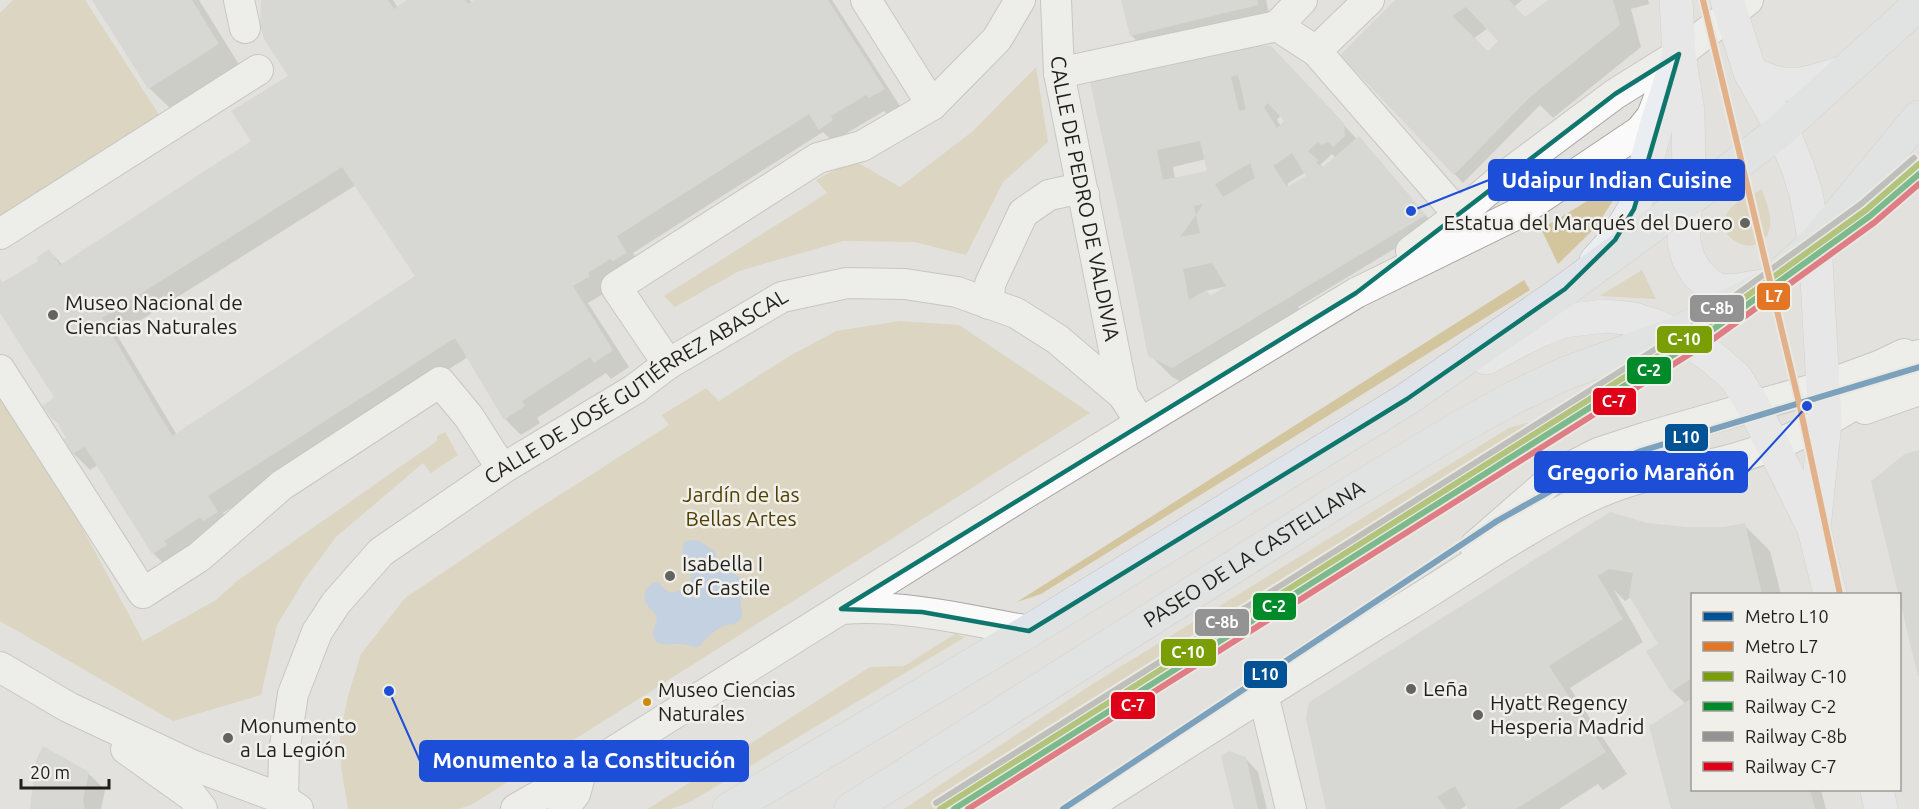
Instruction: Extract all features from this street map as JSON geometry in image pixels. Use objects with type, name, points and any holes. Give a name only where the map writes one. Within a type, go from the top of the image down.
[{"type":"highway","points":[[729,809],[1029,631],[1407,399],[1687,201],[1782,129],[1919,4]]},
{"type":"highway","points":[[1815,243],[1919,117]]},
{"type":"highway","name":"PASEO DE LA CASTELLANA","points":[[850,809],[1344,497],[1457,429],[1511,399],[1566,373],[1675,334],[1769,285],[1815,243]]},
{"type":"main road","points":[[1676,0],[1679,54],[1688,111],[1690,148],[1684,242],[1688,258],[1696,272],[1719,291],[1769,285]]},
{"type":"main road","points":[[1736,5],[1750,72],[1782,129],[1806,194],[1815,243],[1825,422],[1814,529]]},
{"type":"main road","points":[[1582,276],[1616,240],[1634,209],[1657,123],[1679,54]]},
{"type":"main road","points":[[1750,72],[1773,83],[1791,86],[1841,73]]},
{"type":"main road","points":[[1407,399],[1505,347],[1564,321],[1605,316],[1634,319],[1675,334],[1694,344],[1736,378],[1754,407],[1814,529],[1830,593]]},
{"type":"main road","points":[[1877,791],[1881,809]]},
{"type":"street","points":[[866,0],[932,105]]},
{"type":"street","points":[[668,364],[616,287],[818,158],[862,146],[932,105],[997,39],[1020,0]]},
{"type":"street","name":"CALLE DE PEDRO DE VALDIVIA","points":[[1056,0],[1059,73],[1124,395]]},
{"type":"street","points":[[1059,73],[1277,26],[1302,0]]},
{"type":"street","points":[[1316,51],[1369,0]]},
{"type":"street","points":[[1356,293],[1459,215],[1492,186],[1615,94],[1679,54],[1736,5]]},
{"type":"street","points":[[1277,26],[1316,51],[1459,215]]},
{"type":"street","points":[[516,809],[581,772],[1021,496],[1356,293],[1515,214],[1640,131],[1652,116],[1679,54]]},
{"type":"street","points":[[0,234],[258,70]]},
{"type":"street","points":[[989,304],[990,284],[1023,213],[1049,195],[1071,190],[1083,194]]},
{"type":"street","name":"CALLE DE JOSÉ GUTIÉRREZ ABASCAL","points":[[279,805],[293,694],[317,632],[336,603],[381,552],[502,469],[635,389],[668,364],[782,297],[847,283],[905,284],[957,292],[1016,313],[1057,339],[1124,395],[1141,423]]},
{"type":"street","points":[[1395,613],[1560,473],[1598,453],[1824,386],[1881,366],[1919,347]]},
{"type":"street","points":[[1825,422],[1880,387],[1919,355]]},
{"type":"street","points":[[0,370],[143,592],[199,557],[282,485],[440,382],[469,417],[502,469]]},
{"type":"street","points":[[1083,809],[1263,694],[1514,540],[1601,491],[1631,480],[1716,463],[1773,446],[1825,422],[1919,390]]},
{"type":"street","points":[[841,609],[865,607],[922,612],[1029,631]]},
{"type":"street","points":[[0,667],[68,707],[192,796],[202,809]]},
{"type":"street","points":[[1263,694],[1291,809]]},
{"type":"street","points":[[68,707],[279,805]]},
{"type":"street","points":[[563,809],[575,794],[581,772]]},
{"type":"highlighted area","points":[[1679,54],[1634,209],[1615,240],[1565,289],[1407,399],[1029,631],[922,612],[841,609],[1356,293],[1615,94]]},
{"type":"green space","points":[[13,0],[85,0],[160,116],[0,219],[0,13]]},
{"type":"green space","points":[[1036,67],[1048,142],[1003,182],[966,255],[915,242],[843,241],[739,271],[675,307],[664,296],[827,193],[816,180],[853,160],[900,187],[973,131]]},
{"type":"green space","points":[[1614,185],[1621,188],[1596,227],[1558,264],[1541,229]]},
{"type":"green space","points":[[1762,189],[1770,217],[1766,238],[1758,244],[1739,243],[1730,237],[1725,229],[1724,220],[1733,206]]},
{"type":"green space","points":[[1642,270],[1656,299],[1600,296]]},
{"type":"green space","points":[[1524,280],[1530,290],[1041,594],[1017,602]]},
{"type":"green space","name":"Jardín de las Bellas Artes","points":[[900,321],[959,325],[1090,413],[471,805],[458,809],[348,808],[341,768],[340,735],[348,696],[361,654],[405,598],[669,425],[662,415],[706,388],[719,401],[788,357],[836,331]]},
{"type":"green space","points":[[0,375],[143,641],[216,600],[237,581],[437,441],[437,436],[445,432],[458,455],[431,473],[423,463],[336,537],[305,579],[277,625],[261,695],[173,721],[0,621]]},
{"type":"green space","points":[[1527,423],[1553,426],[951,806],[952,809],[904,809],[1094,683],[1509,428]]},
{"type":"green space","points":[[955,634],[965,637],[690,802],[671,809],[648,809],[870,667],[904,666]]},
{"type":"water","points":[[699,541],[715,551],[722,567],[742,581],[744,588],[741,602],[742,616],[738,622],[717,630],[698,647],[656,642],[653,630],[657,618],[645,601],[646,590],[651,584],[659,582],[667,591],[675,592],[691,582],[683,547],[684,542]]},
{"type":"building","points":[[92,0],[192,0],[219,44],[148,89]]},
{"type":"building","points":[[261,0],[388,0],[394,9],[407,0],[465,0],[468,4],[474,0],[828,0],[885,89],[869,98],[866,95],[831,116],[833,120],[819,130],[809,114],[617,236],[627,253],[613,261],[610,259],[588,273],[590,276],[573,286],[613,350],[594,363],[590,357],[522,401],[525,406],[504,420],[455,338],[208,496],[218,512],[203,521],[200,517],[164,541],[167,545],[152,554],[85,447],[72,454],[55,418],[52,419],[42,406],[54,397],[0,313],[0,279],[3,282],[38,261],[37,257],[49,249],[60,265],[251,141],[231,111],[288,76],[264,39],[260,25]],"holes":[[[342,167],[415,276],[172,436],[102,318]]]},
{"type":"building","points":[[1121,0],[1257,0],[1258,5],[1130,36]]},
{"type":"building","points":[[1395,0],[1509,0],[1525,17],[1548,0],[1613,0],[1620,25],[1530,97],[1454,175],[1340,55]],"holes":[[[1466,7],[1498,41],[1488,51],[1452,16]]]},
{"type":"building","points":[[1255,45],[1271,46],[1344,123],[1345,136],[1333,147],[1328,142],[1321,145],[1318,142],[1308,151],[1318,160],[1316,162],[1322,168],[1359,136],[1426,215],[1172,368],[1148,356],[1090,82]],"holes":[[[1238,75],[1246,109],[1239,111],[1231,77]],[[1268,103],[1284,121],[1277,128],[1264,107]],[[1200,141],[1207,171],[1163,180],[1157,150]],[[1292,153],[1306,176],[1287,187],[1273,166]],[[1250,163],[1255,178],[1223,197],[1215,184]],[[1203,204],[1196,215],[1194,206]],[[1196,215],[1200,233],[1180,237]],[[1212,263],[1226,286],[1210,296],[1206,290],[1189,300],[1183,269]]]},
{"type":"building","points":[[1919,450],[1919,676],[1901,605],[1901,593],[1898,593],[1871,481],[1905,454]]},
{"type":"building","points":[[1610,512],[1647,523],[1686,527],[1724,527],[1745,523],[1762,593],[1691,593],[1691,679],[1671,692],[1646,651],[1658,644],[1629,596],[1633,573],[1609,569],[1598,576],[1623,619],[1549,666],[1606,752],[1516,809],[1468,809],[1455,786],[1437,797],[1446,809],[1326,809],[1306,718],[1309,702]]},
{"type":"building","points":[[1691,699],[1691,791],[1810,791],[1815,809],[1671,809],[1649,726]]},
{"type":"building","points":[[43,746],[89,772],[83,800],[85,809],[30,809],[36,760]]},
{"type":"building","points":[[1229,751],[1246,757],[1258,809],[1234,809],[1221,756]]},
{"type":"metro line","name":"L7","points":[[1703,0],[1800,407],[1840,593]]},
{"type":"metro line","name":"L10","points":[[1063,809],[1497,521],[1574,478],[1641,451],[1919,367]]},
{"type":"rail line","name":"C-8b","points":[[936,803],[1700,321],[1861,204],[1914,158]]},
{"type":"rail line","name":"C-10","points":[[940,809],[1704,327],[1866,210],[1919,164]]},
{"type":"rail line","name":"C-2","points":[[954,809],[1708,333],[1870,216],[1919,174]]},
{"type":"rail line","name":"C-7","points":[[968,809],[1712,340],[1875,222],[1919,184]]},
{"type":"place","name":"Udaipur Indian Cuisine","points":[[1411,211]]},
{"type":"place","name":"Estatua del Marqués del Duero","points":[[1745,223]]},
{"type":"place","name":"Museo Nacional de Ciencias Naturales","points":[[53,315]]},
{"type":"place","name":"Gregorio Marañón","points":[[1807,406]]},
{"type":"place","name":"Isabella I of Castile","points":[[670,576]]},
{"type":"place","name":"Leña","points":[[1411,689]]},
{"type":"place","name":"Monumento a la Constitución","points":[[389,691]]},
{"type":"place","name":"Museo Ciencias Naturales","points":[[647,702]]},
{"type":"place","name":"Hyatt Regency Hesperia Madrid","points":[[1478,715]]},
{"type":"place","name":"Monumento a La Legión","points":[[228,738]]}]
